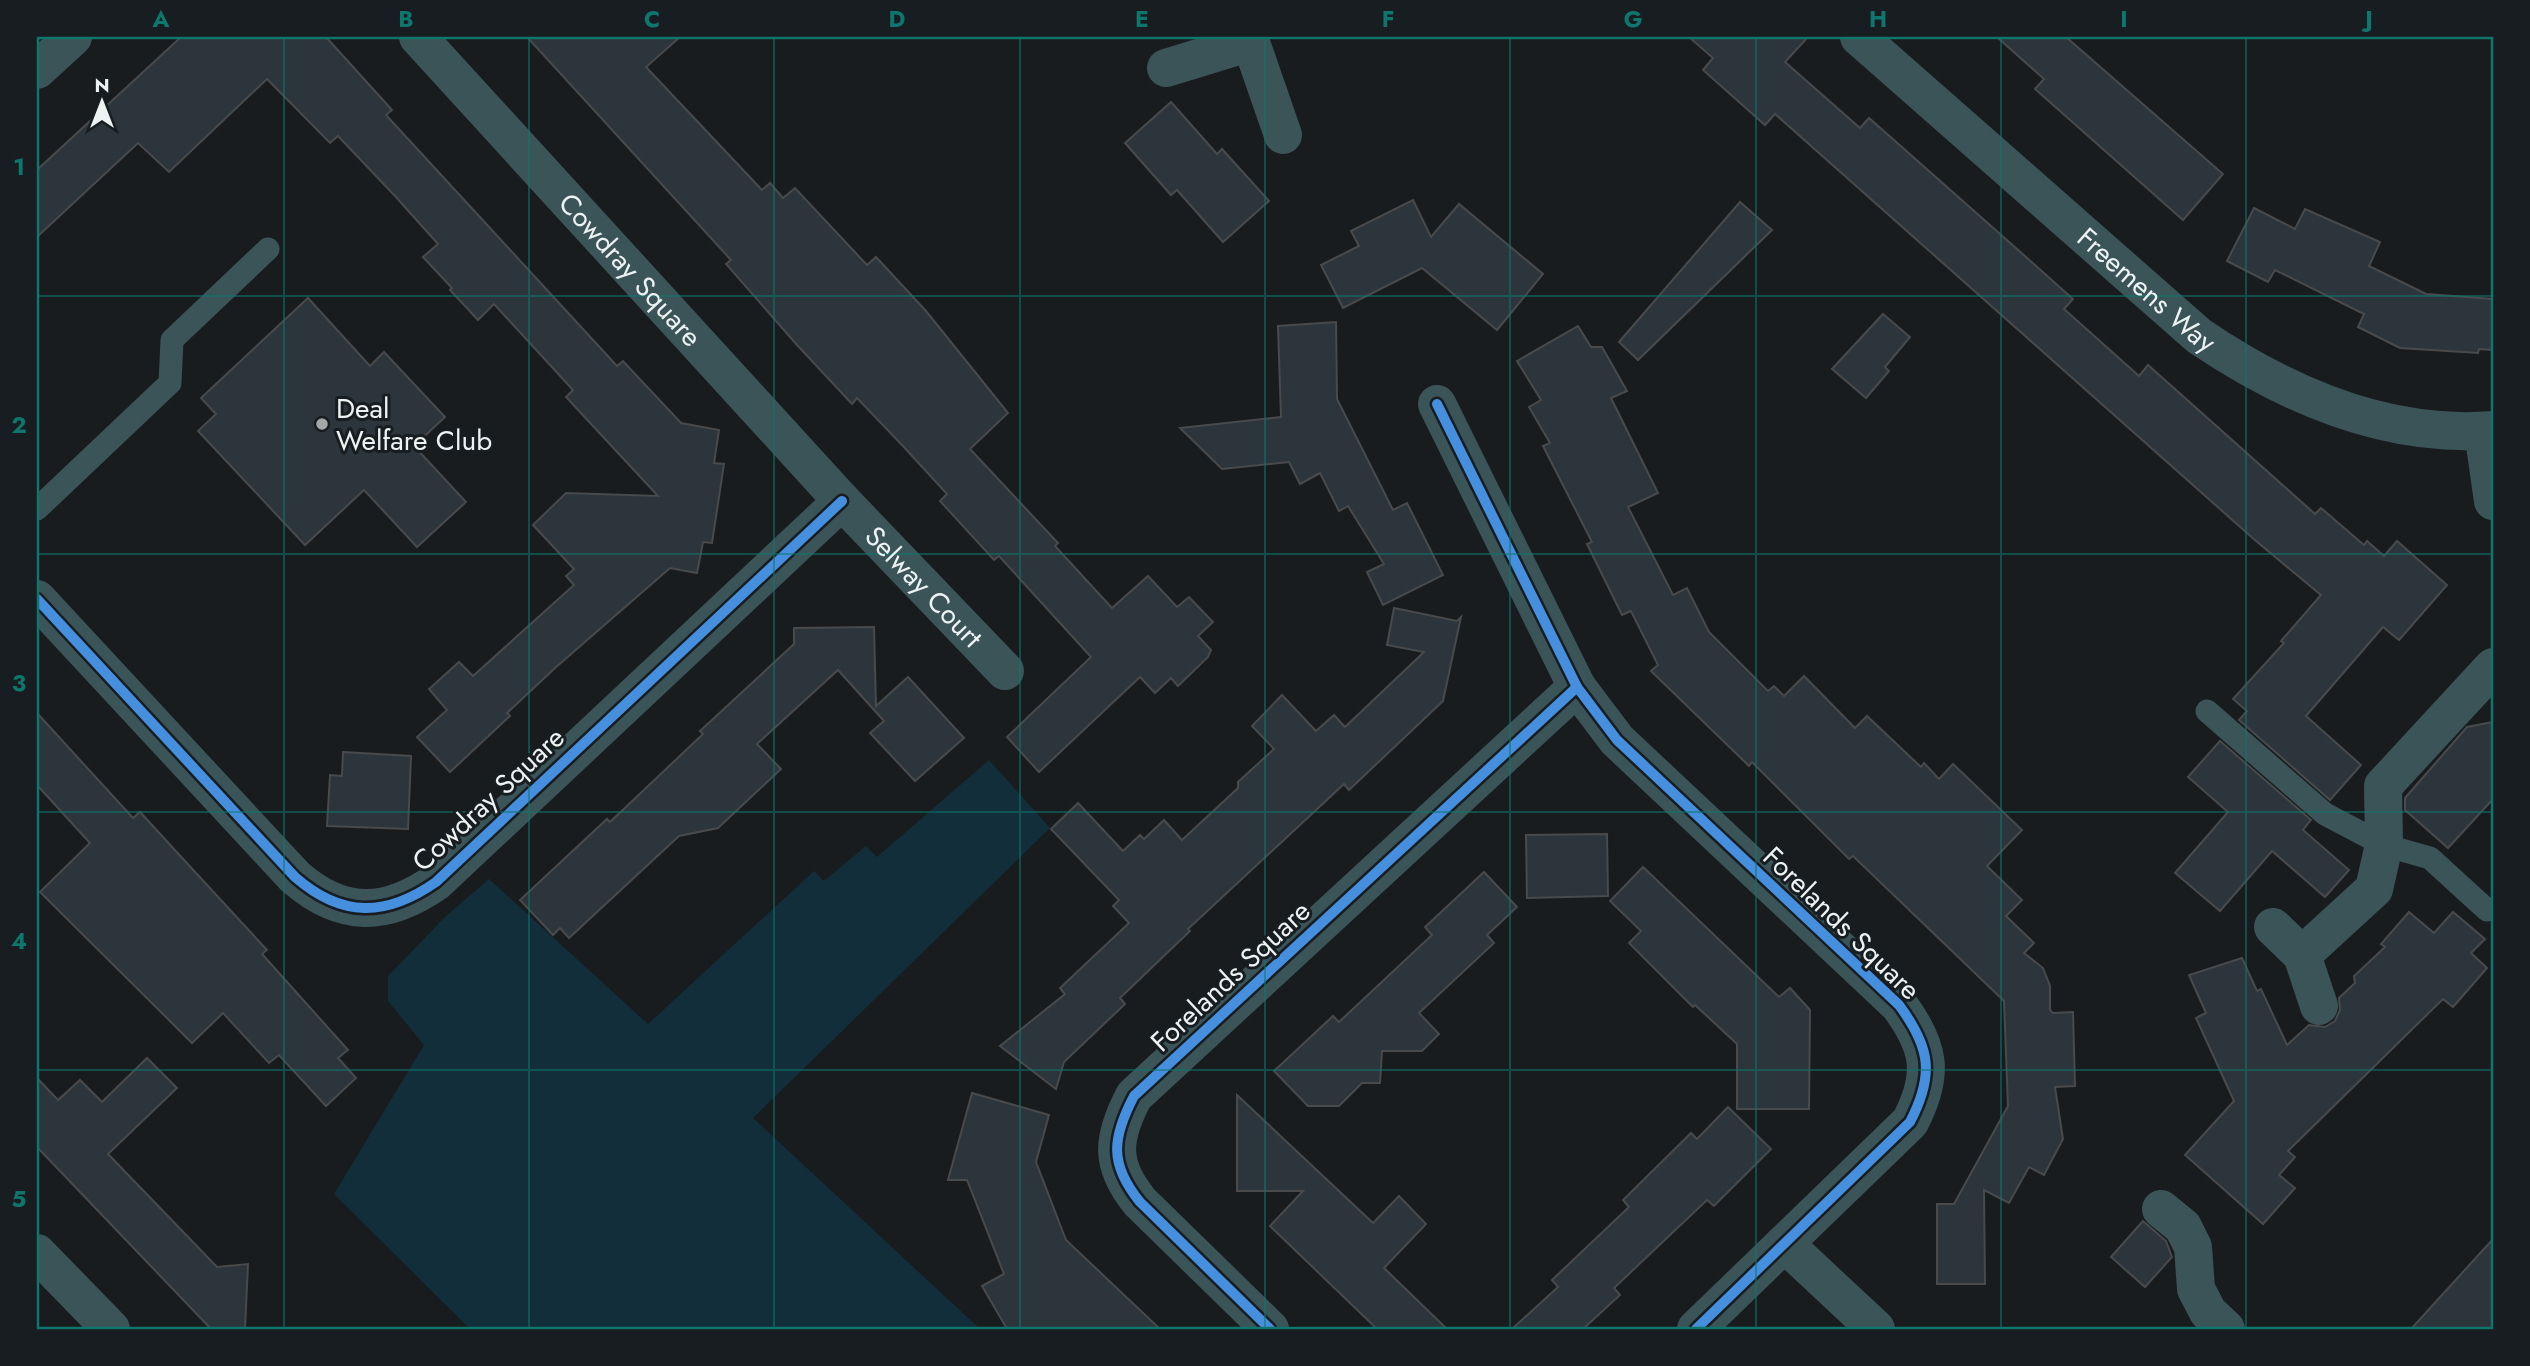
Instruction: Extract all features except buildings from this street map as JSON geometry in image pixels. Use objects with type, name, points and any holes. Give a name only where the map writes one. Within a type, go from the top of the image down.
[{"type":"street","points":[[37,70],[73,37]]},
{"type":"street","name":"Cowdray Square","points":[[37,599],[295,877],[317,897],[348,907],[376,909],[410,900],[436,882],[842,501],[418,37]]},
{"type":"street","name":"Freemens Way","points":[[1859,37],[2199,336],[2249,370],[2351,414],[2413,427],[2488,431]]},
{"type":"street","points":[[1166,68],[1250,39],[1283,135]]},
{"type":"street","name":"Forelands Square","points":[[1437,404],[1577,687],[1617,740],[1899,1005],[1918,1032],[1926,1062],[1924,1095],[1910,1122],[1786,1245],[1696,1329]]},
{"type":"street","points":[[2488,431],[2493,501]]},
{"type":"street","name":"Selway Court","points":[[842,501],[1005,671]]},
{"type":"street","points":[[2302,955],[2374,889],[2384,845],[2383,786],[2493,667]]},
{"type":"street","name":"Forelands Square","points":[[1270,1329],[1140,1202],[1123,1181],[1116,1151],[1119,1124],[1134,1096],[1577,687]]},
{"type":"street","points":[[2273,927],[2302,955],[2319,1006]]},
{"type":"street","points":[[2161,1209],[2183,1227],[2193,1247],[2196,1289],[2208,1312],[2227,1329]]},
{"type":"street","points":[[1786,1245],[1876,1329]]},
{"type":"street","points":[[37,1253],[111,1329]]},
{"type":"lane","points":[[37,509],[170,383],[172,340],[268,250]]},
{"type":"lane","points":[[2207,711],[2325,814],[2384,845],[2431,859],[2487,910]]},
{"type":"shaded area","points":[[989,760],[1050,828],[753,1118],[980,1329],[470,1329],[334,1194],[424,1045],[388,1001],[388,976],[445,917],[489,879],[648,1024],[814,871],[824,881],[866,846],[877,857]]},
{"type":"cycle path","points":[[1437,404],[1577,687],[1617,740],[1899,1005],[1923,1048],[1926,1075],[1910,1122],[1696,1329]]},
{"type":"cycle path","points":[[37,599],[295,877],[330,900],[347,906],[382,907],[418,894],[436,882],[842,501]]},
{"type":"cycle path","points":[[1270,1329],[1140,1202],[1130,1188],[1123,1175],[1117,1150],[1121,1125],[1134,1096],[1577,687]]},
{"type":"place","name":"Deal Welfare Club","points":[[322,424]]}]
